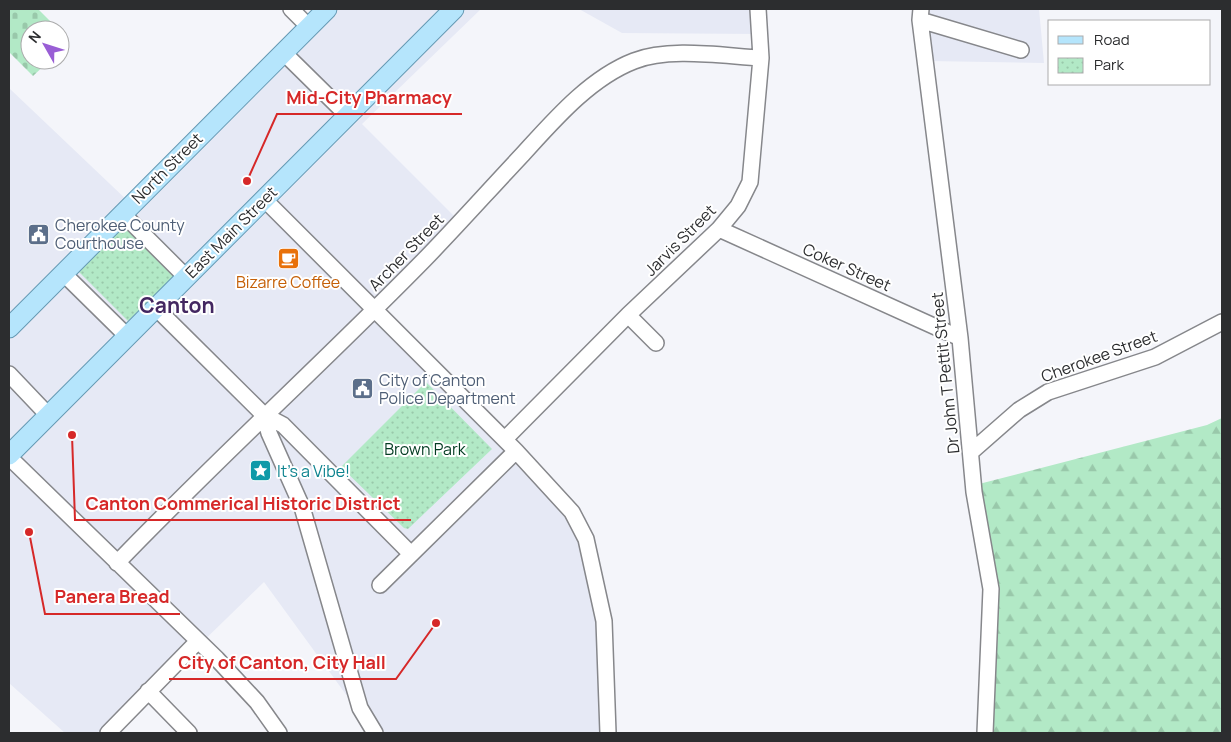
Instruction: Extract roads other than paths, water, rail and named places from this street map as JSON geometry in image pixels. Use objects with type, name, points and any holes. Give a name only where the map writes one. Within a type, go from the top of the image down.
[{"type":"main road","name":"North Street","points":[[9,328],[327,9]]},
{"type":"main road","name":"East Main Street","points":[[9,456],[154,307],[454,9]]},
{"type":"street","points":[[291,9],[309,27]]},
{"type":"street","name":"Jarvis Street","points":[[505,439],[628,315],[719,229],[738,206],[750,182],[761,58],[758,9]]},
{"type":"street","points":[[921,14],[1021,50]]},
{"type":"street","name":"Dr John T Pettit Street","points":[[921,14],[960,338],[974,492],[991,589],[985,733]]},
{"type":"street","points":[[283,52],[348,116]]},
{"type":"street","name":"Archer Street","points":[[117,563],[264,415],[426,258],[545,130],[590,88],[617,69],[635,60],[659,55],[712,55],[761,58]]},
{"type":"street","points":[[264,198],[505,439],[572,512],[586,539],[604,620],[608,733]]},
{"type":"street","points":[[122,213],[186,277]]},
{"type":"street","name":"Coker Street","points":[[719,229],[960,338]]},
{"type":"street","points":[[63,273],[126,336]]},
{"type":"street","points":[[154,307],[264,415],[284,425],[411,554]]},
{"type":"street","points":[[628,315],[656,343]]},
{"type":"street","name":"Cherokee Street","points":[[971,452],[1019,410],[1048,392],[1155,357],[1222,322]]},
{"type":"street","points":[[9,374],[48,415]]},
{"type":"street","points":[[264,415],[269,433],[302,507],[360,708],[375,733]]},
{"type":"street","points":[[380,585],[516,451]]},
{"type":"street","points":[[9,456],[198,641],[256,702],[279,733]]},
{"type":"street","points":[[108,733],[198,641]]},
{"type":"street","points":[[148,690],[189,733]]},
{"type":"place","name":"Mid-City Pharmacy","points":[[247,181]]},
{"type":"place","name":"Cherokee County Courthouse","points":[[39,234]]},
{"type":"place","name":"Bizarre Coffee","points":[[288,258]]},
{"type":"place","name":"City of Canton Police Department","points":[[363,389]]},
{"type":"place","name":"Canton Commerical Historic District","points":[[72,435]]},
{"type":"place","name":"It's a Vibe!","points":[[261,471]]},
{"type":"place","name":"Panera Bread","points":[[29,532]]},
{"type":"place","name":"City of Canton, City Hall","points":[[436,623]]},
{"type":"district","name":"Canton","points":[[177,305]]},
{"type":"park label","name":"Brown Park","points":[[425,449]]}]
